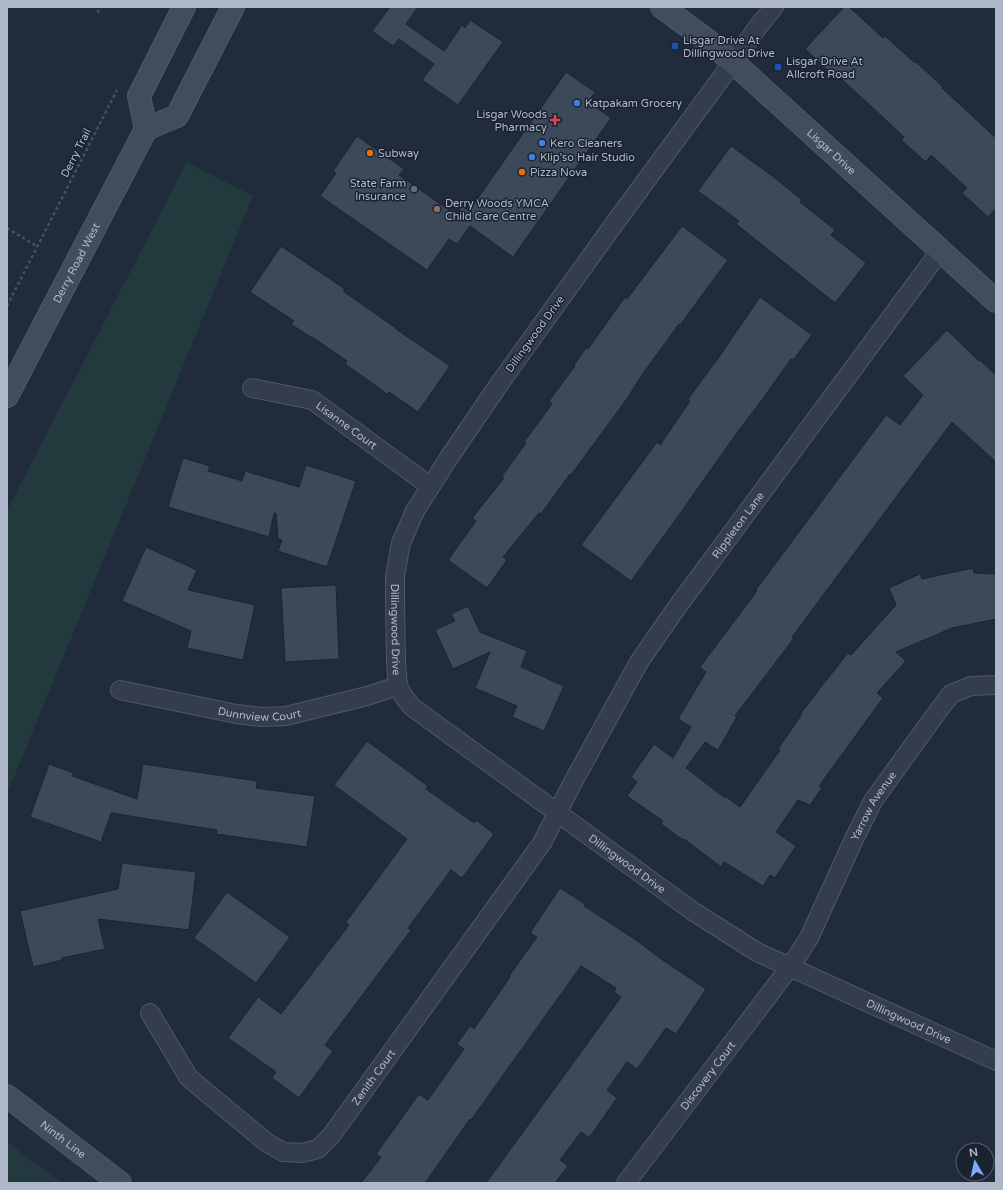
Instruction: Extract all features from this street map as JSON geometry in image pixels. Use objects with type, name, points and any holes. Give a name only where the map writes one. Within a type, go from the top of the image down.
[{"type":"main road","points":[[184,7],[139,96],[146,129],[177,116],[233,7]]},
{"type":"main road","name":"Lisgar Drive","points":[[662,7],[708,41],[733,62],[996,301]]},
{"type":"main road","name":"Derry Road West","points":[[7,396],[146,129]]},
{"type":"main road","name":"Ninth Line","points":[[7,1096],[120,1183]]},
{"type":"street","name":"Dillingwood Drive","points":[[774,7],[757,28],[502,380],[430,486],[415,511],[401,543],[395,576],[394,597],[398,686],[412,707],[557,814],[694,912],[757,952],[996,1061]]},
{"type":"street","name":"Rippleton Lane","points":[[557,814],[639,662],[940,250]]},
{"type":"street","name":"Lisanne Court","points":[[252,388],[312,400],[430,486]]},
{"type":"street","name":"Yarrow Avenue","points":[[790,967],[809,938],[873,801],[934,717],[951,694],[970,686],[996,685]]},
{"type":"street","name":"Dunnview Court","points":[[120,690],[236,714],[261,717],[286,716],[367,696],[398,686]]},
{"type":"street","name":"Zenith Court","points":[[150,1013],[189,1078],[266,1142],[283,1152],[302,1153],[318,1149],[331,1136],[542,843],[557,814]]},
{"type":"street","name":"Discovery Court","points":[[629,1182],[790,967]]},
{"type":"path","points":[[98,14],[99,7]]},
{"type":"path","name":"Derry Trail","points":[[7,306],[118,87]]},
{"type":"path","points":[[7,228],[38,247]]},
{"type":"green space","points":[[187,162],[253,196],[7,794],[7,510]]},
{"type":"green space","points":[[7,1142],[62,1183],[7,1183]]},
{"type":"building","points":[[390,7],[418,7],[406,24],[444,51],[462,25],[465,28],[470,20],[503,42],[458,105],[422,80],[434,64],[399,39],[393,46],[372,31]]},
{"type":"building","points":[[844,7],[849,7],[883,38],[885,36],[915,63],[916,62],[996,138],[996,208],[988,217],[962,193],[967,188],[931,155],[926,162],[901,140],[904,137],[873,108],[836,74],[834,76],[805,49]]},
{"type":"building","points":[[566,72],[595,92],[588,102],[611,118],[513,257],[470,226],[457,244],[449,239],[427,270],[320,196],[336,173],[333,171],[357,136],[404,169],[399,175],[456,215],[462,206],[469,211]]},
{"type":"building","points":[[731,146],[802,200],[800,202],[835,230],[831,235],[866,263],[835,303],[736,224],[739,221],[698,191]]},
{"type":"building","points":[[682,226],[728,260],[680,325],[679,324],[571,475],[570,474],[541,514],[539,513],[503,557],[507,560],[487,588],[448,560],[476,521],[472,518],[504,478],[502,476],[526,443],[524,442],[552,404],[549,401],[575,366],[574,365],[586,348],[588,349],[625,297],[627,299]]},
{"type":"building","points":[[281,246],[345,289],[343,291],[450,366],[418,412],[389,392],[387,394],[345,364],[347,361],[291,324],[294,321],[250,292]]},
{"type":"building","points":[[760,297],[812,335],[793,360],[791,359],[631,581],[581,545],[657,442],[660,445],[690,401],[688,399]]},
{"type":"building","points":[[947,330],[996,375],[996,462],[952,422],[735,716],[737,717],[718,750],[705,742],[686,768],[725,798],[726,797],[740,807],[780,750],[778,749],[802,714],[801,713],[821,687],[848,653],[851,655],[896,605],[889,588],[920,574],[922,579],[973,568],[974,573],[996,574],[996,619],[952,628],[896,652],[906,661],[877,693],[883,698],[819,786],[822,788],[810,805],[798,800],[776,832],[796,846],[775,878],[770,875],[763,886],[724,862],[721,867],[684,839],[683,840],[661,824],[663,821],[627,796],[637,782],[631,777],[654,744],[673,758],[691,727],[678,719],[706,672],[700,667],[886,415],[900,425],[923,395],[903,376]]},
{"type":"building","points":[[183,458],[210,466],[208,471],[242,481],[245,471],[299,487],[306,465],[356,481],[327,567],[278,551],[282,540],[278,539],[276,513],[274,513],[269,537],[168,507]]},
{"type":"building","points":[[146,547],[197,570],[188,590],[255,605],[243,660],[187,648],[191,631],[122,601]]},
{"type":"building","points":[[336,585],[339,659],[285,662],[281,588]]},
{"type":"building","points":[[468,606],[480,632],[527,651],[521,667],[564,686],[544,731],[512,717],[517,706],[475,688],[490,652],[453,669],[435,630],[455,621],[451,614]]},
{"type":"building","points":[[367,741],[428,786],[426,789],[474,823],[476,820],[494,834],[462,878],[451,870],[408,928],[411,930],[325,1045],[333,1051],[299,1098],[272,1078],[276,1072],[228,1038],[258,997],[281,1014],[349,925],[346,922],[407,839],[334,785]]},
{"type":"building","points":[[49,764],[74,773],[72,776],[137,799],[143,764],[257,781],[256,788],[315,796],[307,847],[216,834],[217,830],[111,813],[101,842],[30,817]]},
{"type":"building","points":[[122,863],[196,872],[189,930],[98,919],[105,949],[62,958],[62,960],[33,967],[20,911],[118,889]]},
{"type":"building","points":[[560,888],[706,989],[676,1034],[666,1028],[637,1069],[627,1062],[607,1090],[617,1098],[589,1138],[581,1132],[560,1160],[568,1166],[555,1183],[486,1183],[621,997],[614,992],[616,988],[581,966],[425,1183],[361,1183],[381,1157],[376,1154],[419,1094],[428,1100],[464,1049],[457,1044],[470,1026],[474,1029],[537,937],[530,933]]},
{"type":"building","points":[[227,892],[290,937],[256,983],[194,938]]},
{"type":"place","name":"Lisgar Drive At Dillingwood Drive","points":[[675,46]]},
{"type":"place","name":"Lisgar Drive At Allcroft Road","points":[[778,67]]},
{"type":"place","name":"Katpakam Grocery","points":[[577,103]]},
{"type":"place","name":"Lisgar Woods Pharmacy","points":[[555,120]]},
{"type":"place","name":"Kero Cleaners","points":[[542,143]]},
{"type":"place","name":"Subway","points":[[370,153]]},
{"type":"place","name":"Klip'so Hair Studio","points":[[532,157]]},
{"type":"place","name":"Pizza Nova","points":[[522,172]]},
{"type":"place","name":"State Farm Insurance","points":[[414,189]]},
{"type":"place","name":"Derry Woods YMCA Child Care Centre","points":[[437,209]]}]
